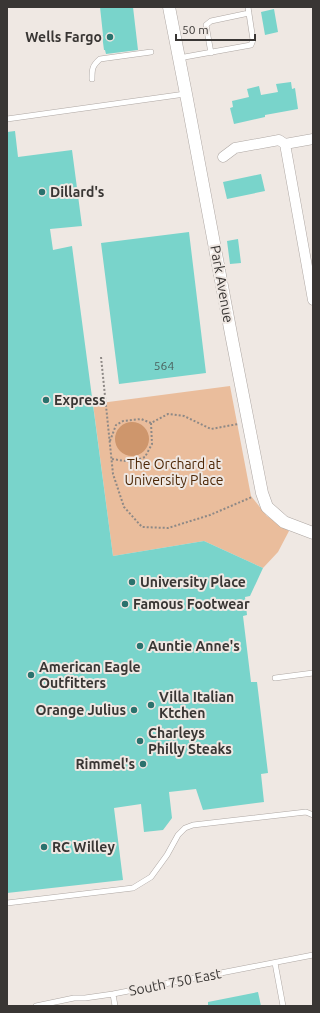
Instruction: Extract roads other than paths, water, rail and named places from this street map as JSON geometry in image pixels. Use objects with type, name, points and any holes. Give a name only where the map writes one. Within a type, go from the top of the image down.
[{"type":"street","name":"Park Avenue","points":[[169,7],[262,493],[267,507],[284,522],[313,533]]},
{"type":"street","points":[[223,157],[235,148],[279,140],[285,144],[313,139]]},
{"type":"street","points":[[285,144],[313,300]]},
{"type":"lane","points":[[179,58],[251,45],[253,40],[248,10],[211,21],[206,25],[211,52]]},
{"type":"lane","points":[[92,79],[92,70],[95,63],[100,59],[151,52]]},
{"type":"lane","points":[[7,119],[186,94]]},
{"type":"lane","points":[[275,678],[313,673]]},
{"type":"lane","points":[[7,903],[133,888],[151,877],[167,855],[178,835],[185,828],[193,825],[306,812],[313,815]]},
{"type":"lane","name":"South 750 East","points":[[36,1006],[74,998],[113,994],[313,956]]},
{"type":"lane","points":[[275,963],[283,1006]]},
{"type":"lane","points":[[113,994],[115,1006]]},
{"type":"place","name":"Wells Fargo","points":[[110,37]]},
{"type":"place","name":"Dillard's","points":[[42,192]]},
{"type":"place","name":"Express","points":[[46,400]]},
{"type":"place","name":"University Place","points":[[132,582]]},
{"type":"place","name":"Famous Footwear","points":[[125,604]]},
{"type":"place","name":"Auntie Anne's","points":[[140,646]]},
{"type":"place","name":"American Eagle Outfitters","points":[[31,675]]},
{"type":"place","name":"Villa Italian Ktchen","points":[[151,705]]},
{"type":"place","name":"Orange Julius","points":[[134,710]]},
{"type":"place","name":"Charleys Philly Steaks","points":[[140,741]]},
{"type":"place","name":"Rimmel's","points":[[143,764]]},
{"type":"place","name":"RC Willey","points":[[44,847]]},
{"type":"park label","name":"The Orchard at University Place","points":[[174,472]]}]
